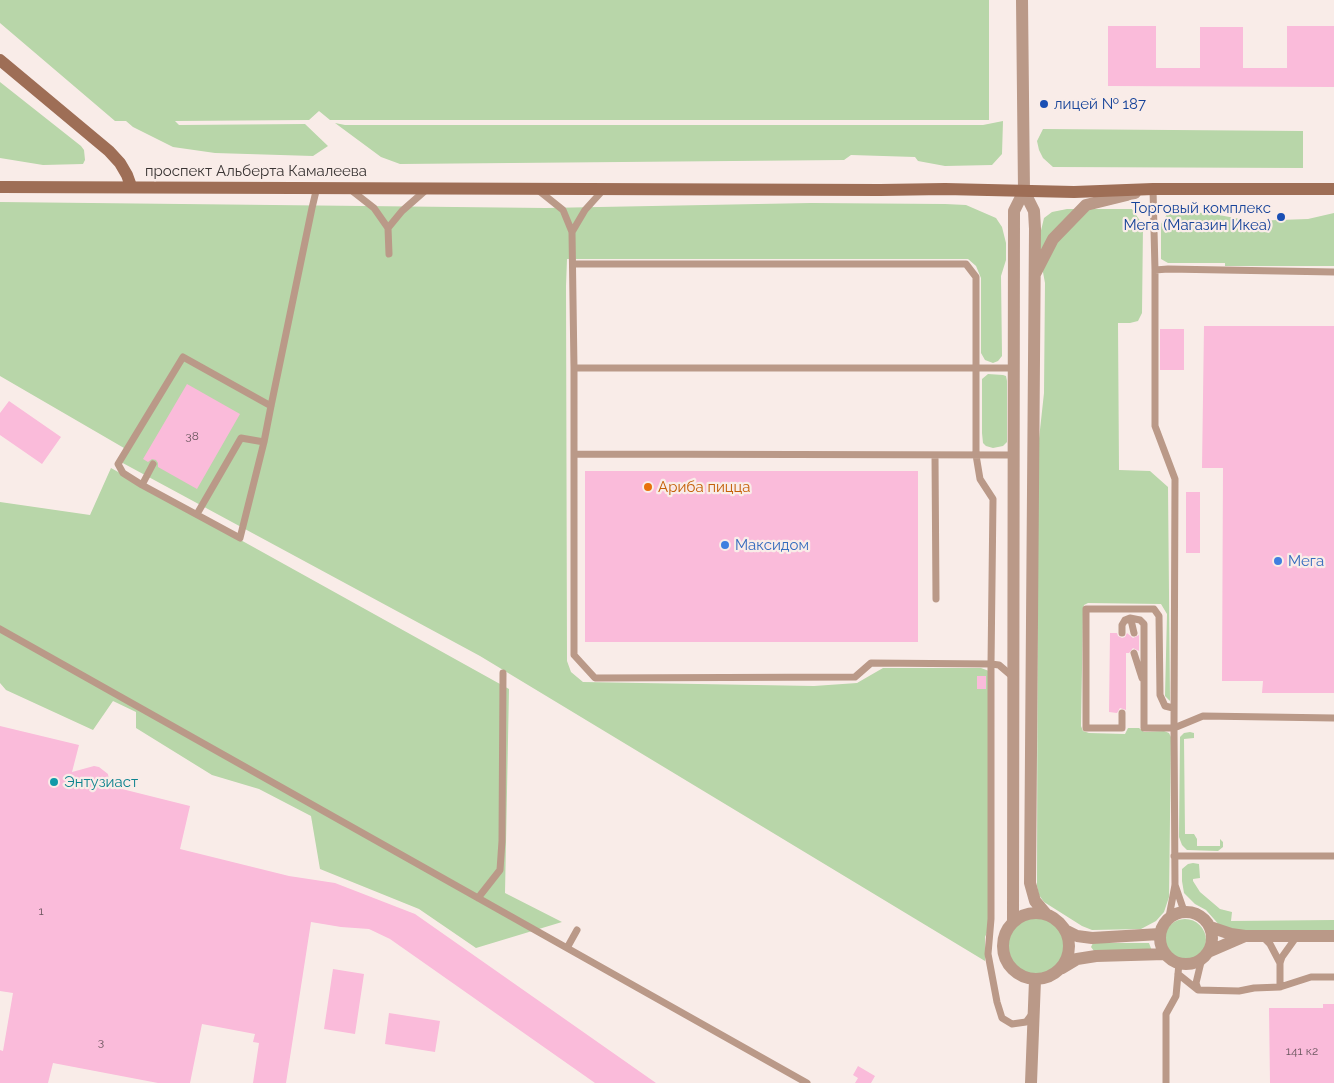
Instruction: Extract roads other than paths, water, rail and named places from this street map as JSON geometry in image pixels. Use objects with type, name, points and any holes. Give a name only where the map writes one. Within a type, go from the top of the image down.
[{"type":"main road","name":"проспект Альберта Камалеева","points":[[0,60],[109,151],[120,162],[131,186],[1074,192],[1153,189],[1334,189]]},
{"type":"main road","points":[[0,187],[131,186]]},
{"type":"street","points":[[1022,0],[1024,191],[1034,211],[1030,883],[1035,901],[1046,914],[1059,922],[1065,930],[1069,947],[1068,955],[1062,968]]},
{"type":"street","points":[[1034,276],[1053,239],[1086,204],[1153,189]]},
{"type":"street","points":[[1013,921],[1015,679],[1013,455],[1014,211],[1024,191]]},
{"type":"street","points":[[1205,955],[1211,944],[1212,936],[1206,921],[1200,915],[1184,911],[1169,917],[1162,927],[1160,941],[1165,954],[1178,969],[1245,936]]},
{"type":"street","points":[[1046,914],[1030,913],[1022,915],[1013,921],[1004,936],[1002,945],[1003,956],[1012,971],[1018,975],[1035,980],[1045,979],[1077,959],[1096,956],[1165,954]]},
{"type":"street","points":[[1210,927],[1231,934],[1245,936],[1334,936]]},
{"type":"street","points":[[1065,930],[1077,936],[1092,938],[1160,934]]},
{"type":"street","points":[[1031,1083],[1035,980]]},
{"type":"lane","points":[[271,406],[183,357],[118,464],[123,473],[142,486],[240,538],[264,442],[317,188]]},
{"type":"lane","points":[[349,188],[374,208],[388,228],[389,254]]},
{"type":"lane","points":[[388,228],[402,211],[428,188]]},
{"type":"lane","points":[[536,189],[563,210],[572,232],[574,655],[595,678],[855,677],[871,663],[991,664],[999,666],[1015,679]]},
{"type":"lane","points":[[572,232],[585,210],[605,189]]},
{"type":"lane","points":[[1153,189],[1155,426],[1175,479],[1174,885],[1169,917]]},
{"type":"lane","points":[[573,264],[966,264],[976,277],[976,455],[980,479],[993,499],[991,919],[988,954],[1002,1018],[1012,1024],[1026,1022],[1033,1012]]},
{"type":"lane","points":[[1155,270],[1334,272]]},
{"type":"lane","points":[[574,368],[1013,368]]},
{"type":"lane","points":[[197,514],[241,438],[264,442]]},
{"type":"lane","points":[[574,454],[1013,455]]},
{"type":"lane","points":[[935,455],[936,599]]},
{"type":"lane","points":[[142,486],[153,464]]},
{"type":"lane","points":[[1122,713],[1122,728],[1086,728],[1086,609],[1154,609],[1159,616],[1160,695],[1165,706],[1173,708]]},
{"type":"lane","points":[[1122,633],[1122,625],[1125,620],[1135,617],[1144,624],[1144,728],[1174,728],[1203,716],[1334,718]]},
{"type":"lane","points":[[1125,620],[1131,620],[1134,633]]},
{"type":"lane","points":[[0,629],[807,1083]]},
{"type":"lane","points":[[1134,653],[1144,685]]},
{"type":"lane","points":[[478,898],[500,870],[502,841],[503,673]]},
{"type":"lane","points":[[1174,856],[1334,856]]},
{"type":"lane","points":[[1174,885],[1184,911]]},
{"type":"lane","points":[[567,948],[577,930]]},
{"type":"lane","points":[[1262,936],[1270,944],[1280,963]]},
{"type":"lane","points":[[1280,987],[1280,963],[1284,952],[1297,936]]},
{"type":"lane","points":[[1198,990],[1196,983],[1205,955]]},
{"type":"lane","points":[[1178,969],[1198,990],[1240,990],[1280,987],[1311,977],[1334,977]]},
{"type":"lane","points":[[1166,1083],[1166,1014],[1176,996],[1178,969]]},
{"type":"place","name":"лицей № 187","points":[[1044,104]]},
{"type":"place","name":"Торговый комплекс Мега (Магазин Икеа)","points":[[1281,217]]},
{"type":"place","name":"Ариба пицца","points":[[648,487]]},
{"type":"place","name":"Максидом","points":[[725,545]]},
{"type":"place","name":"Мега","points":[[1278,561]]},
{"type":"place","name":"Энтузиаст","points":[[54,782]]}]
